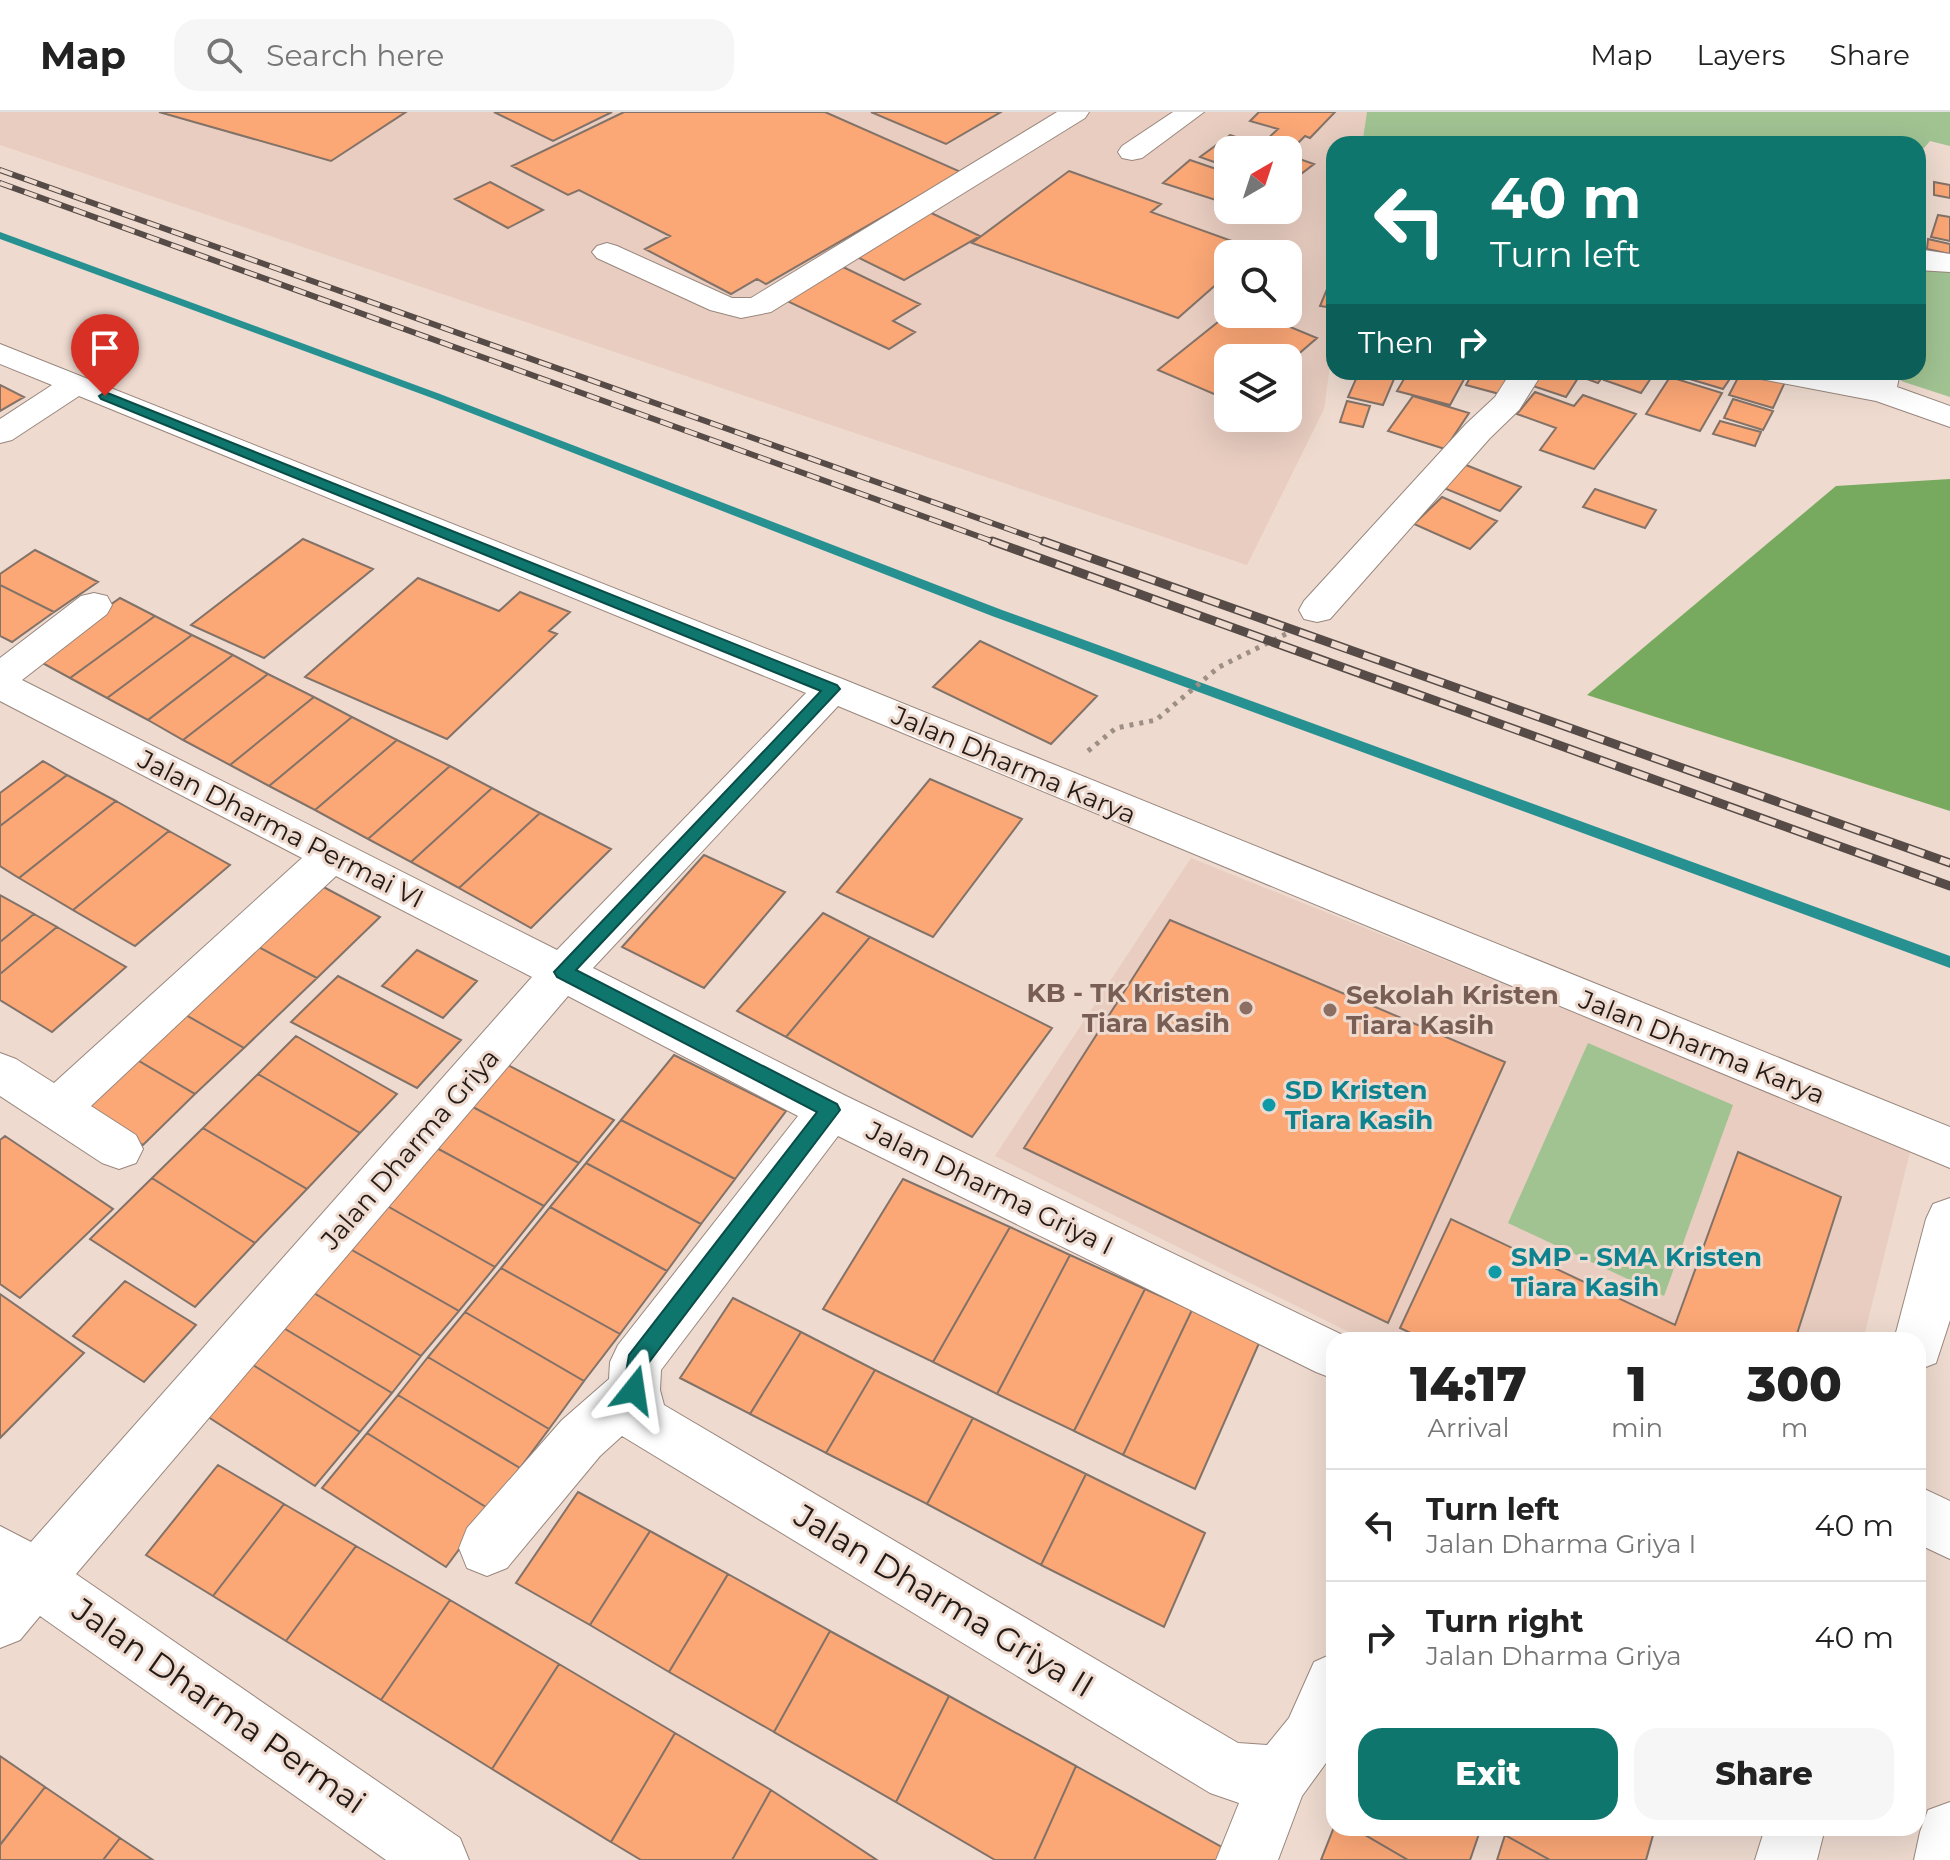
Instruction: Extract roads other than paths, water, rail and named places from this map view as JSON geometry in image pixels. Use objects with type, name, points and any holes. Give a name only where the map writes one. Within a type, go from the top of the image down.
[{"type":"street","points":[[607,252],[721,304],[741,309],[760,306],[1076,112]]},
{"type":"street","points":[[1145,117],[1181,119]]},
{"type":"street","points":[[1132,152],[1181,119]]},
{"type":"street","points":[[1926,259],[1950,263]]},
{"type":"street","name":"Jalan Dharma Karya","points":[[0,353],[832,689],[1950,1148]]},
{"type":"street","points":[[1317,610],[1478,431],[1508,403],[1522,380]]},
{"type":"street","points":[[1862,380],[1884,382],[1950,417]]},
{"type":"street","points":[[0,433],[76,384]]},
{"type":"street","points":[[0,677],[94,605]]},
{"type":"street","name":"Jalan Dharma Permai VI","points":[[0,685],[563,972]]},
{"type":"street","name":"Jalan Dharma Griya","points":[[0,1620],[19,1566],[563,972],[832,689]]},
{"type":"street","points":[[58,1108],[332,855]]},
{"type":"street","name":"Jalan Dharma Griya I","points":[[563,972],[830,1110],[1326,1351]]},
{"type":"street","points":[[0,1072],[119,1149]]},
{"type":"street","points":[[487,1548],[581,1438],[634,1390],[636,1362],[830,1110]]},
{"type":"street","points":[[1922,1332],[1947,1242]]},
{"type":"street","name":"Jalan Dharma Griya II","points":[[634,1390],[642,1421],[670,1438],[1231,1772],[1280,1776]]},
{"type":"street","points":[[1926,1518],[1950,1532]]},
{"type":"street","name":"Jalan Dharma Permai","points":[[19,1566],[438,1860]]},
{"type":"street","points":[[1247,1860],[1280,1776],[1310,1739],[1326,1701]]},
{"type":"street","points":[[1945,1860],[1950,1832]]},
{"type":"street","points":[[1786,1860],[1793,1836]]},
{"type":"waterway","points":[[0,235],[436,396],[997,613],[1950,962]]},
{"type":"railway","points":[[0,170],[1048,543]]},
{"type":"railway","points":[[0,183],[997,543]]},
{"type":"railway","points":[[992,541],[1950,886]]},
{"type":"railway","points":[[1043,541],[1950,863]]},
{"type":"place","name":"KB - TK Kristen Tiara Kasih","points":[[1246,1008]]},
{"type":"place","name":"Sekolah Kristen Tiara Kasih","points":[[1330,1010]]},
{"type":"place","name":"SD Kristen Tiara Kasih","points":[[1269,1105]]},
{"type":"place","name":"SMP - SMA Kristen Tiara Kasih","points":[[1495,1272]]}]
